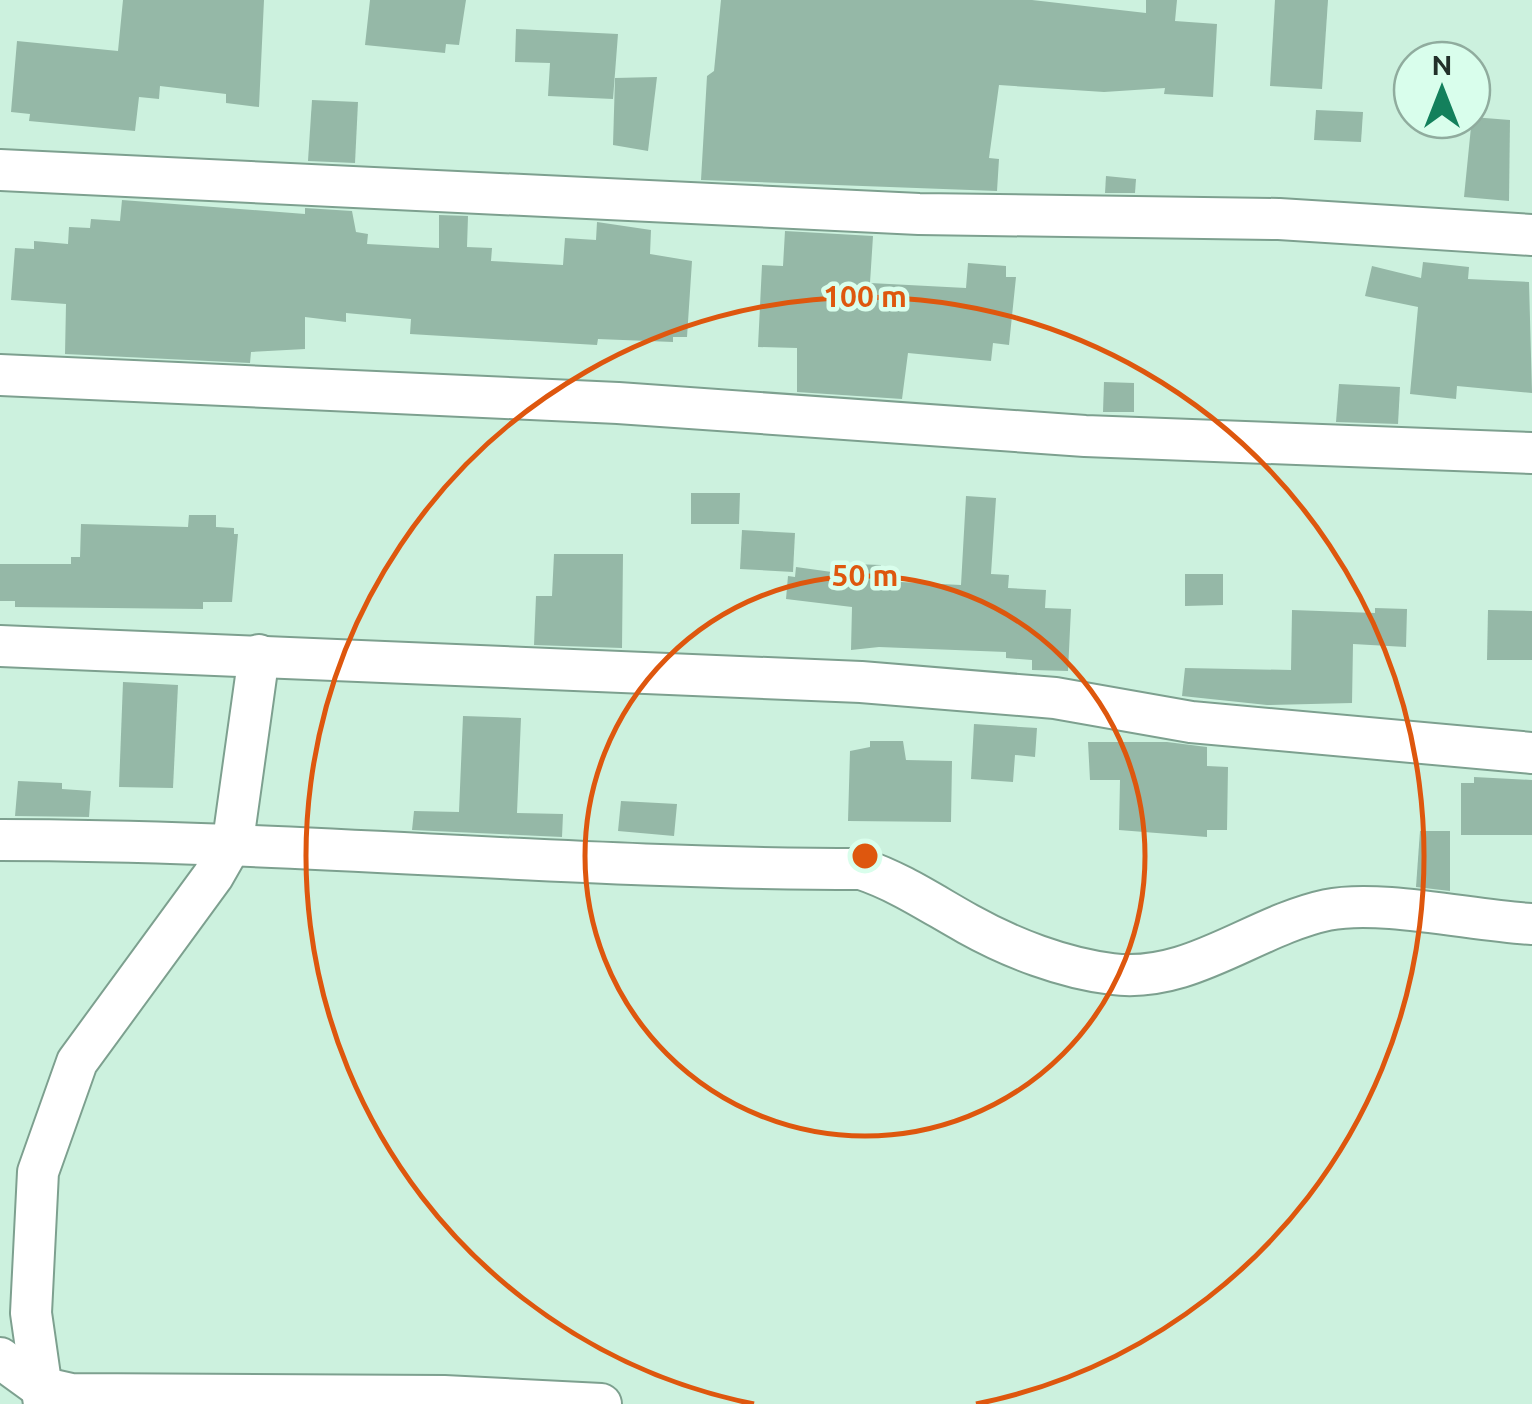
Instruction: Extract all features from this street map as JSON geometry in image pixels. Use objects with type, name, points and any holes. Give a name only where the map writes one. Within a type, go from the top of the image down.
[{"type":"street","points":[[0,170],[919,214],[1280,218],[1532,235]]},
{"type":"street","points":[[0,375],[618,403],[1085,436],[1532,453]]},
{"type":"street","points":[[0,646],[860,682],[1056,698],[1191,722],[1532,752]]},
{"type":"street","points":[[42,1396],[31,1313],[38,1172],[77,1062],[213,876],[233,841],[258,654]]},
{"type":"street","points":[[0,840],[233,841],[512,861],[860,868],[897,881],[972,927],[1022,949],[1069,965],[1138,976],[1165,974],[1276,924],[1332,909],[1532,924]]},
{"type":"street","points":[[0,1358],[42,1396],[444,1396],[601,1404]]},
{"type":"building","points":[[123,0],[264,0],[259,107],[226,103],[226,94],[160,86],[159,99],[139,97],[135,131],[29,121],[30,114],[11,112],[17,41],[118,51]]},
{"type":"building","points":[[370,0],[466,0],[459,45],[446,44],[445,53],[365,45]]},
{"type":"building","points":[[721,0],[1032,0],[1146,13],[1146,0],[1177,0],[1175,21],[1217,24],[1213,97],[1164,94],[1165,88],[1104,92],[999,85],[989,158],[999,159],[997,191],[701,180],[707,76],[714,71]]},
{"type":"building","points":[[1275,0],[1328,0],[1322,89],[1270,86]]},
{"type":"building","points":[[516,29],[618,34],[613,99],[548,96],[550,63],[515,62]]},
{"type":"building","points":[[657,77],[648,151],[613,145],[615,78]]},
{"type":"building","points":[[312,100],[358,102],[355,163],[308,161]]},
{"type":"building","points":[[1316,110],[1363,112],[1361,142],[1314,140]]},
{"type":"building","points":[[1492,119],[1510,120],[1509,201],[1464,197],[1470,140],[1492,140]]},
{"type":"building","points":[[1106,176],[1136,179],[1135,193],[1105,193]]},
{"type":"building","points":[[122,200],[305,214],[305,208],[352,211],[356,232],[368,234],[367,244],[439,248],[439,215],[468,216],[467,247],[492,248],[491,261],[563,265],[565,238],[596,240],[597,222],[651,230],[650,254],[692,261],[687,337],[673,337],[673,342],[598,339],[597,345],[410,334],[411,319],[346,313],[346,322],[305,317],[305,349],[251,352],[250,363],[65,354],[66,304],[11,300],[15,248],[34,249],[34,241],[68,244],[69,227],[90,228],[91,219],[120,221]]},
{"type":"building","points":[[785,231],[873,236],[870,283],[966,288],[968,263],[1006,266],[1006,277],[1016,277],[1009,345],[993,343],[991,361],[908,353],[902,399],[797,392],[797,348],[758,347],[762,265],[783,266]]},
{"type":"building","points":[[1423,262],[1469,267],[1468,279],[1529,282],[1532,393],[1457,386],[1456,399],[1410,394],[1418,307],[1365,296],[1372,266],[1421,278]]},
{"type":"building","points":[[1104,382],[1134,383],[1134,412],[1103,412]]},
{"type":"building","points":[[1339,384],[1400,387],[1398,424],[1336,422]]},
{"type":"building","points":[[691,493],[740,493],[739,524],[691,524]]},
{"type":"building","points":[[966,496],[996,498],[991,574],[1009,575],[1008,588],[1046,590],[1045,608],[1071,609],[1068,671],[1032,670],[1032,660],[1006,658],[1006,652],[879,647],[851,650],[852,607],[786,599],[788,576],[795,577],[796,567],[839,573],[838,579],[853,580],[853,564],[881,565],[881,581],[961,585]]},
{"type":"building","points":[[189,515],[216,515],[216,527],[234,528],[234,534],[238,534],[232,602],[203,602],[203,609],[15,607],[15,601],[0,601],[0,564],[71,564],[71,557],[80,557],[81,524],[188,527]]},
{"type":"building","points":[[742,530],[795,533],[793,572],[740,569]]},
{"type":"building","points":[[554,554],[623,554],[622,648],[534,645],[536,596],[552,596]]},
{"type":"building","points":[[1185,574],[1223,574],[1223,605],[1185,606]]},
{"type":"building","points":[[1375,608],[1407,609],[1406,647],[1353,644],[1352,703],[1267,705],[1182,696],[1185,668],[1291,670],[1292,610],[1375,613]]},
{"type":"building","points":[[1488,610],[1532,611],[1532,660],[1487,660]]},
{"type":"building","points":[[123,682],[178,685],[173,788],[119,787]]},
{"type":"building","points":[[463,716],[521,718],[517,813],[563,814],[562,837],[412,830],[414,811],[459,812]]},
{"type":"building","points":[[974,724],[1037,728],[1035,757],[1015,755],[1013,782],[971,779]]},
{"type":"building","points":[[870,741],[903,741],[906,760],[952,761],[951,822],[848,821],[850,751],[870,747]]},
{"type":"building","points":[[1088,742],[1167,742],[1207,747],[1207,766],[1228,767],[1227,830],[1207,830],[1207,837],[1119,830],[1120,780],[1090,780]]},
{"type":"building","points":[[1474,777],[1532,780],[1532,835],[1461,835],[1461,783],[1474,783]]},
{"type":"building","points":[[18,781],[62,783],[62,789],[91,791],[89,817],[15,816]]},
{"type":"building","points":[[621,801],[677,804],[674,836],[618,831]]},
{"type":"building","points":[[1420,831],[1450,831],[1450,891],[1416,887]]}]
